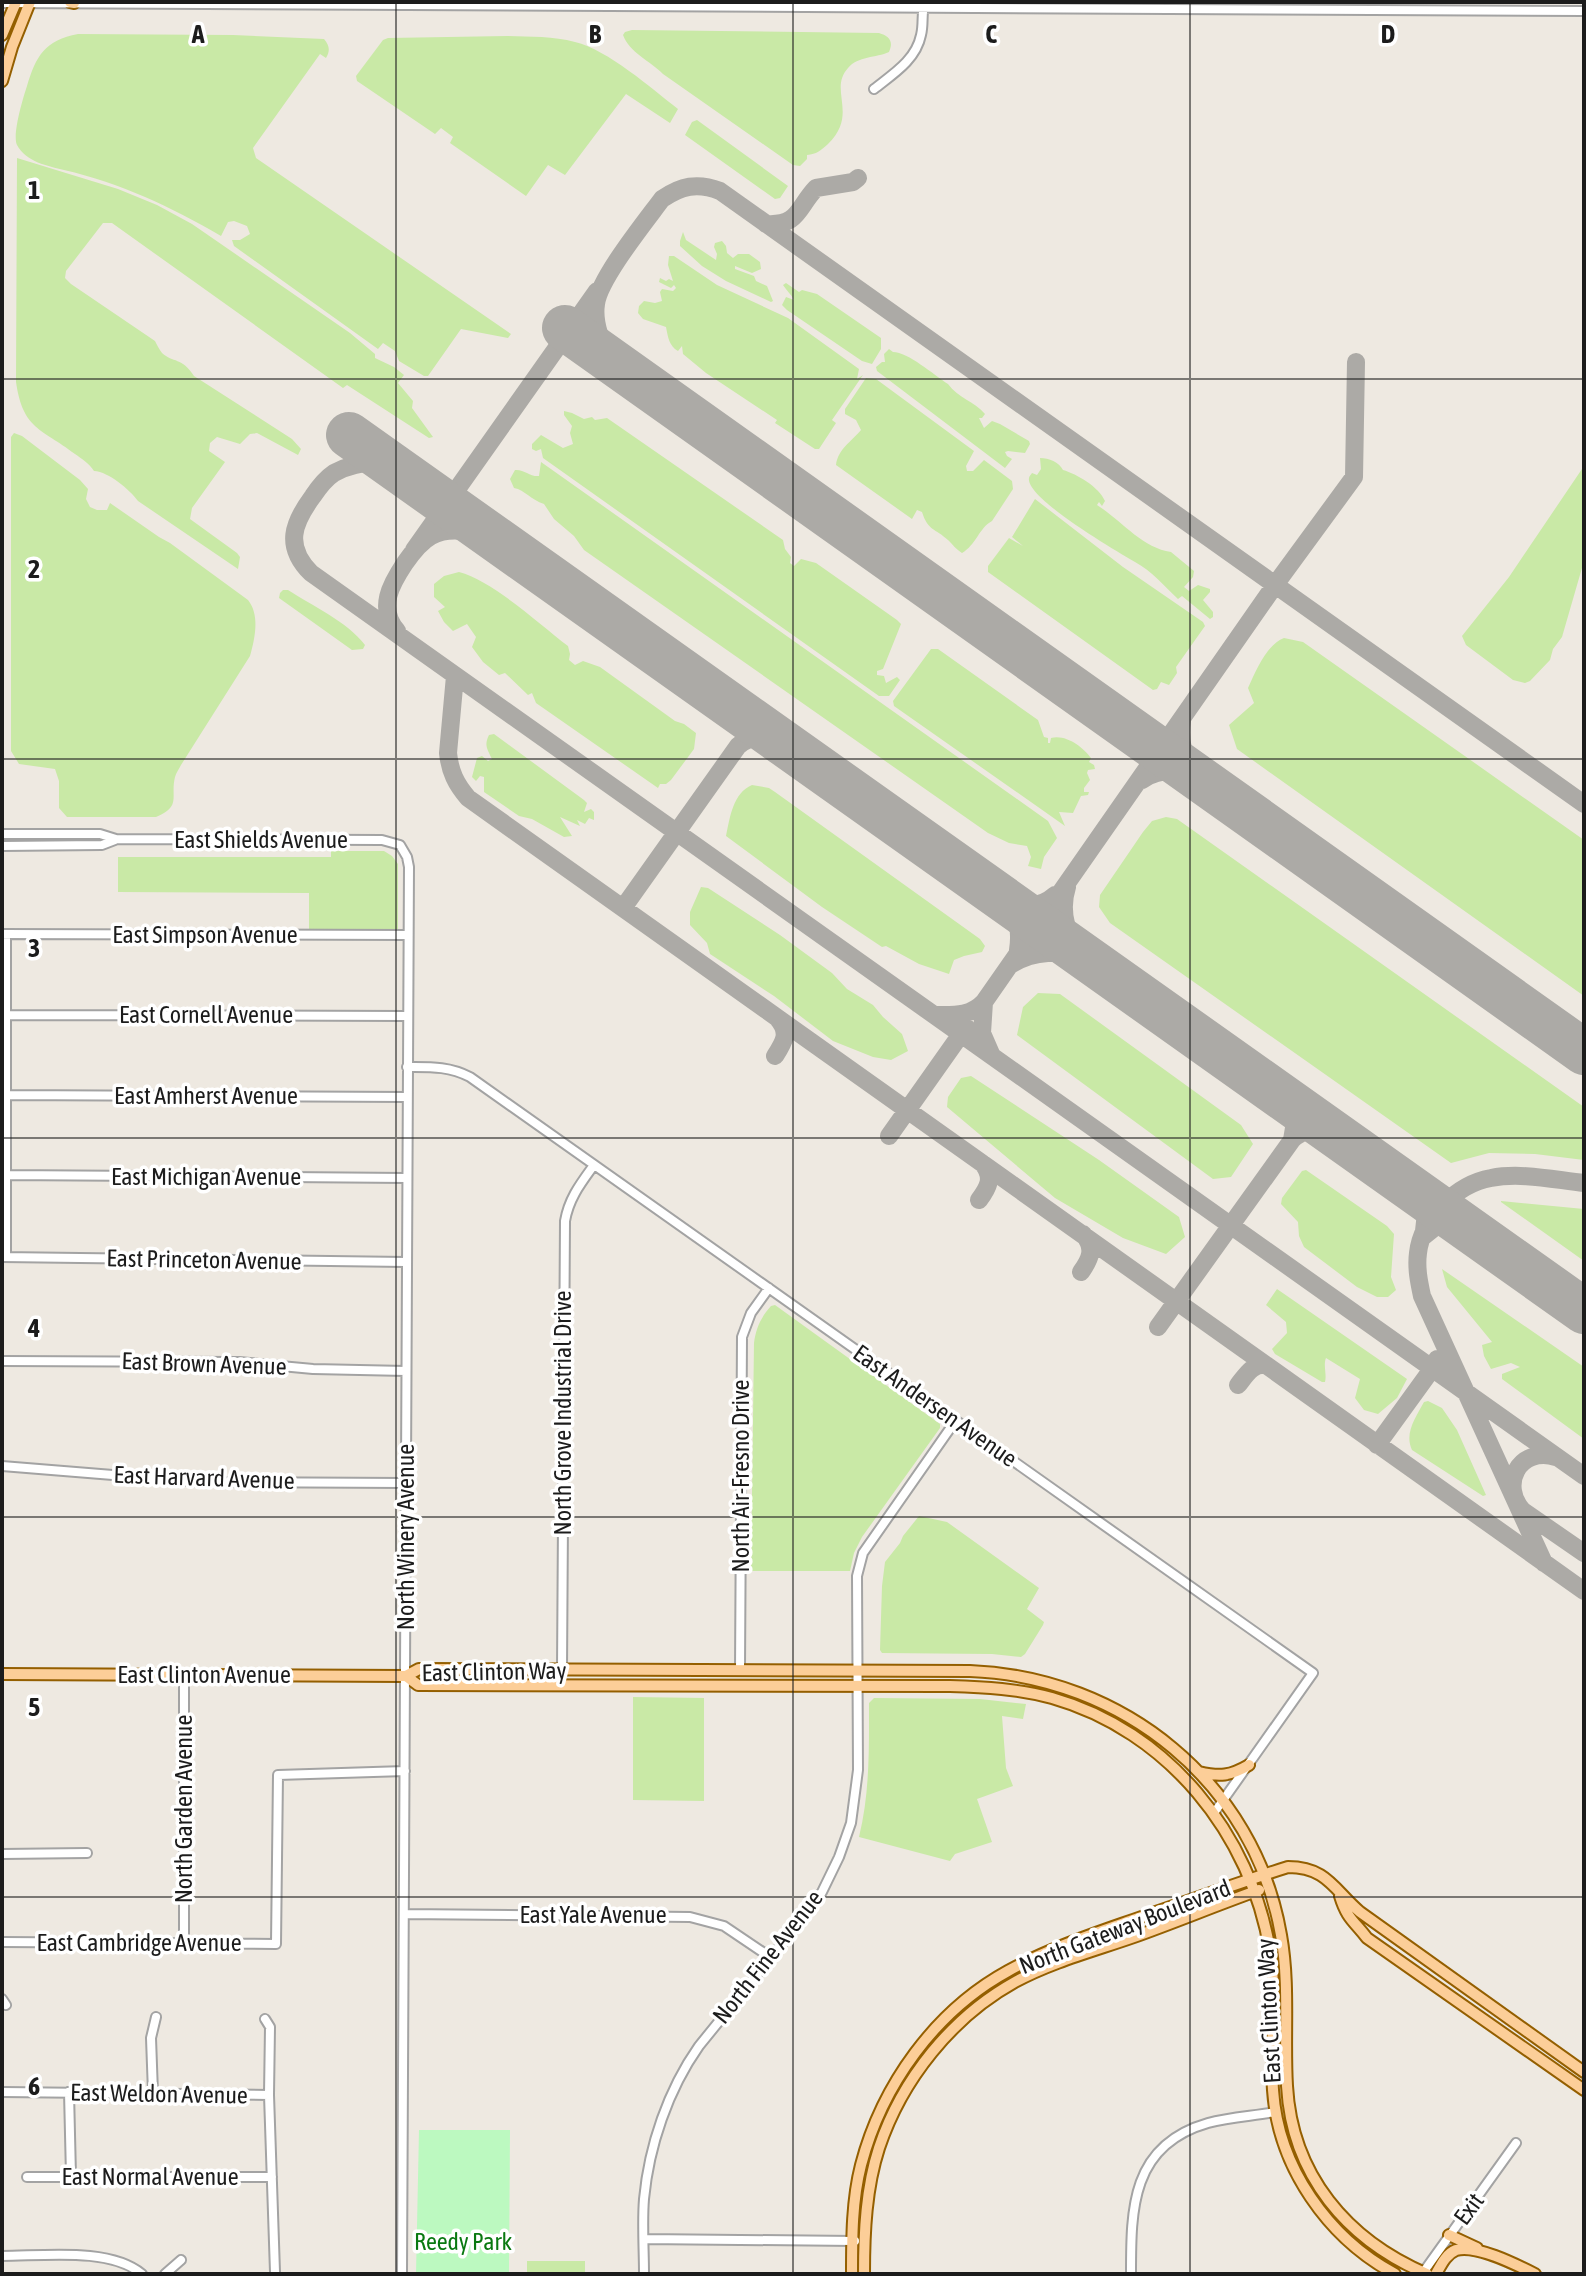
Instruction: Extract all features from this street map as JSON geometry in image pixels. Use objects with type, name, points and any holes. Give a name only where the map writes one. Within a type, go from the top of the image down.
[{"type":"main road","points":[[2,35],[16,2]]},
{"type":"main road","points":[[2,81],[30,2]]},
{"type":"main road","name":"East Clinton Way","points":[[1395,2274],[1352,2245],[1315,2203],[1288,2155],[1275,2112],[1271,1963],[1255,1891],[1237,1849],[1214,1813],[1181,1775],[1138,1739],[1088,1712],[1034,1694],[980,1687],[418,1685],[406,1676],[419,1669],[970,1671],[1016,1675],[1061,1686],[1110,1706],[1162,1738],[1199,1772],[1223,1801],[1249,1841],[1279,1922],[1285,1964],[1289,2108],[1300,2148],[1319,2187],[1339,2213],[1362,2236],[1389,2256],[1424,2273]]},
{"type":"main road","name":"East Clinton Avenue","points":[[2,1674],[406,1676]]},
{"type":"main road","points":[[1034,1694],[1054,1690],[1110,1706]]},
{"type":"main road","points":[[1199,1772],[1227,1776],[1249,1765]]},
{"type":"main road","name":"North Gateway Boulevard","points":[[864,2274],[855,2201],[861,2165],[879,2112],[911,2059],[942,2021],[1007,1971],[1057,1949],[1288,1867],[1317,1871],[1329,1879],[1360,1912],[1584,2072]]},
{"type":"main road","name":"North Gateway Boulevard","points":[[852,2274],[879,2148],[900,2100],[942,2040],[978,2006],[1015,1982],[1062,1961],[1268,1886]]},
{"type":"main road","points":[[1338,1891],[1352,1922],[1367,1938],[1583,2088]]},
{"type":"main road","points":[[1275,2112],[1284,2119],[1305,2173],[1319,2187]]},
{"type":"main road","points":[[1449,2235],[1535,2274]]},
{"type":"main road","points":[[1436,2274],[1444,2259],[1456,2251],[1471,2249],[1496,2256]]},
{"type":"street","points":[[2,3],[922,4],[1280,6],[1434,12],[1584,11]]},
{"type":"street","points":[[874,89],[899,70],[916,49],[922,33],[922,4]]},
{"type":"street","name":"East Shields Avenue","points":[[2,834],[100,834],[116,839],[382,840],[396,842],[403,849]]},
{"type":"street","name":"East Shields Avenue","points":[[2,846],[102,845],[116,839]]},
{"type":"street","name":"North Winery Avenue","points":[[402,2274],[409,867],[403,849]]},
{"type":"street","points":[[4,934],[4,1257]]},
{"type":"street","name":"East Simpson Avenue","points":[[4,934],[408,935]]},
{"type":"street","name":"East Cornell Avenue","points":[[6,1015],[407,1016]]},
{"type":"street","name":"East Andersen Avenue","points":[[407,1067],[445,1068],[470,1077],[1313,1673],[1214,1813]]},
{"type":"street","name":"East Amherst Avenue","points":[[5,1095],[407,1097]]},
{"type":"street","name":"North Grove Industrial Drive","points":[[562,1670],[565,1221],[573,1195],[594,1165]]},
{"type":"street","name":"East Michigan Avenue","points":[[5,1175],[407,1178]]},
{"type":"street","name":"East Princeton Avenue","points":[[4,1257],[406,1262]]},
{"type":"street","name":"North Air-Fresno Drive","points":[[740,1670],[742,1337],[751,1313],[769,1288]]},
{"type":"street","name":"East Brown Avenue","points":[[2,1361],[239,1362],[313,1369],[406,1371]]},
{"type":"street","name":"North Fine Avenue","points":[[644,2274],[644,2199],[649,2164],[670,2099],[699,2046],[822,1892],[851,1823],[858,1770],[857,1576],[863,1553],[956,1420]]},
{"type":"street","name":"East Harvard Avenue","points":[[2,1466],[199,1482],[406,1483]]},
{"type":"street","name":"North Garden Avenue","points":[[184,1675],[184,1944]]},
{"type":"street","name":"East Cambridge Avenue","points":[[2,1942],[276,1944],[278,1775],[405,1771]]},
{"type":"street","points":[[2,1854],[87,1853]]},
{"type":"street","name":"East Yale Avenue","points":[[404,1914],[690,1917],[724,1926],[770,1957]]},
{"type":"street","points":[[1057,1949],[1062,1961]]},
{"type":"street","points":[[153,2093],[151,2038],[156,2017]]},
{"type":"street","points":[[265,2019],[270,2027],[275,2272]]},
{"type":"street","name":"East Weldon Avenue","points":[[2,2092],[269,2095]]},
{"type":"street","points":[[69,2092],[71,2176]]},
{"type":"street","points":[[1131,2274],[1134,2202],[1152,2161],[1170,2142],[1196,2127],[1275,2112]]},
{"type":"street","name":"Exit","points":[[1424,2273],[1516,2143]]},
{"type":"street","name":"East Normal Avenue","points":[[27,2177],[272,2177]]},
{"type":"street","points":[[644,2239],[858,2241]]},
{"type":"street","points":[[2,2256],[99,2256],[116,2259],[142,2274]]},
{"type":"street","points":[[165,2274],[181,2260]]},
{"type":"green space","points":[[632,30],[879,33],[888,37],[891,45],[889,52],[862,59],[848,68],[841,85],[843,113],[837,133],[820,150],[807,155],[800,166],[793,165],[640,56],[623,35]]},
{"type":"green space","points":[[78,34],[324,39],[329,48],[326,58],[320,54],[253,148],[256,158],[511,334],[508,338],[461,329],[428,376],[424,376],[399,361],[395,351],[383,343],[378,349],[234,246],[232,240],[240,240],[250,234],[247,226],[228,222],[221,236],[145,197],[85,175],[44,165],[26,156],[17,145],[16,133],[34,66],[50,45]]},
{"type":"green space","points":[[507,36],[558,39],[588,46],[629,71],[678,109],[670,123],[626,94],[565,175],[548,165],[526,196],[450,143],[453,137],[441,128],[435,134],[357,81],[356,76],[383,40],[388,38]]},
{"type":"green space","points":[[697,120],[788,186],[780,198],[775,199],[685,135],[692,122]]},
{"type":"green space","points":[[17,158],[118,189],[192,224],[350,333],[375,354],[375,358],[404,375],[398,383],[413,401],[412,408],[433,437],[429,438],[347,385],[343,388],[112,223],[103,223],[66,271],[65,278],[155,341],[166,356],[182,363],[194,376],[292,439],[301,449],[298,455],[257,433],[250,434],[240,444],[217,437],[210,443],[209,451],[225,462],[192,508],[190,519],[237,553],[240,557],[238,569],[138,501],[118,482],[94,471],[83,459],[35,426],[23,410],[16,382]]},
{"type":"green space","points":[[683,232],[686,240],[716,260],[715,243],[722,241],[733,258],[738,254],[749,254],[760,262],[761,269],[752,273],[735,266],[735,269],[754,276],[756,281],[767,286],[773,301],[726,281],[702,266],[680,246]]},
{"type":"green space","points":[[669,256],[674,256],[717,285],[788,318],[859,369],[857,379],[863,375],[832,420],[836,423],[819,449],[775,423],[777,420],[706,373],[683,354],[682,346],[678,351],[673,347],[666,327],[643,319],[638,313],[644,301],[662,301],[662,289],[673,291],[676,288],[659,282],[660,278],[673,281],[668,265]]},
{"type":"green space","points":[[786,283],[799,292],[817,294],[881,338],[881,349],[872,364],[862,361],[787,310],[782,305],[786,297],[794,300],[783,285]]},
{"type":"green space","points":[[889,349],[921,365],[981,410],[985,414],[979,418],[984,428],[992,421],[1029,441],[1025,453],[1005,452],[1012,459],[1005,468],[877,371],[876,367],[885,362],[884,354]]},
{"type":"green space","points":[[866,378],[876,379],[974,451],[966,466],[967,471],[973,471],[984,460],[1012,481],[1013,489],[992,521],[962,553],[929,526],[922,512],[917,510],[912,519],[836,465],[842,450],[861,430],[856,420],[845,414],[845,409]]},
{"type":"green space","points":[[564,411],[584,419],[607,418],[783,540],[791,557],[790,563],[794,566],[801,559],[816,563],[897,620],[901,624],[883,669],[877,671],[877,675],[884,676],[886,683],[897,677],[900,680],[889,696],[879,696],[543,458],[541,449],[532,449],[532,444],[541,435],[563,448],[573,444],[572,426]]},
{"type":"green space","points":[[14,433],[80,480],[88,489],[86,499],[90,507],[107,510],[110,503],[170,543],[252,606],[255,627],[250,656],[177,772],[172,805],[156,817],[67,817],[59,808],[59,781],[55,769],[19,764],[11,751],[11,437]]},
{"type":"green space","points":[[1040,458],[1053,461],[1063,470],[1087,482],[1105,501],[1102,506],[1099,502],[1097,505],[1141,539],[1171,552],[1194,571],[1184,587],[1189,591],[1198,585],[1210,589],[1203,600],[1213,612],[1213,617],[1210,619],[1182,596],[1178,599],[1147,570],[1074,524],[1041,498],[1029,478],[1041,469]]},
{"type":"green space","points":[[541,462],[1048,821],[1057,838],[1044,857],[1041,869],[1028,866],[1031,857],[1027,846],[1009,843],[988,833],[584,550],[544,504],[514,488],[510,479],[515,470],[539,476]]},
{"type":"green space","points":[[1584,466],[1584,561],[1562,637],[1553,649],[1550,660],[1530,681],[1513,680],[1466,645],[1462,636],[1509,577]]},
{"type":"green space","points":[[1035,499],[1123,567],[1203,622],[1205,626],[1176,667],[1177,673],[1169,685],[1161,682],[1153,690],[988,572],[988,566],[1009,538],[1023,546],[1012,537]]},
{"type":"green space","points":[[459,572],[486,584],[530,615],[568,646],[569,660],[575,665],[583,661],[600,667],[696,733],[694,749],[671,780],[658,788],[536,703],[532,693],[528,695],[505,673],[499,675],[483,662],[472,647],[476,637],[467,624],[453,631],[438,611],[445,607],[434,597],[434,584],[444,576]]},
{"type":"green space","points":[[283,590],[288,590],[339,621],[365,645],[363,649],[352,650],[279,598]]},
{"type":"green space","points":[[1284,638],[1303,642],[1584,840],[1584,996],[1237,749],[1229,725],[1254,703],[1248,688],[1251,681],[1267,652]]},
{"type":"green space","points":[[931,649],[938,649],[1038,720],[1048,743],[1051,738],[1057,737],[1068,740],[1091,758],[1089,762],[1095,769],[1087,773],[1090,780],[1084,792],[1089,792],[1088,795],[1081,796],[1073,813],[1059,812],[1065,826],[894,706],[893,701]]},
{"type":"green space","points":[[494,734],[584,800],[587,803],[584,812],[591,809],[594,820],[589,818],[585,824],[577,820],[580,826],[560,817],[572,836],[564,837],[532,819],[519,816],[484,792],[484,777],[480,776],[476,781],[472,777],[477,758],[492,759],[487,742],[489,735]]},
{"type":"green space","points":[[752,785],[775,792],[980,939],[985,946],[982,952],[954,960],[949,974],[919,964],[886,946],[882,947],[822,907],[726,836],[736,800]]},
{"type":"green space","points":[[1166,817],[1177,819],[1584,1107],[1584,1160],[1489,1153],[1451,1163],[1110,923],[1099,907],[1100,895],[1152,821]]},
{"type":"green space","points":[[331,851],[384,851],[392,856],[398,864],[398,929],[309,929],[309,893],[118,892],[118,857],[331,857]]},
{"type":"green space","points":[[701,887],[708,888],[780,935],[832,973],[847,989],[873,1005],[902,1034],[908,1051],[891,1060],[873,1057],[833,1041],[774,996],[710,954],[707,943],[690,925],[690,912]]},
{"type":"green space","points":[[1038,993],[1060,994],[1241,1125],[1253,1144],[1231,1177],[1213,1179],[1017,1035],[1023,1007]]},
{"type":"green space","points":[[971,1076],[1179,1217],[1185,1237],[1166,1254],[1123,1238],[1055,1198],[947,1107],[948,1097],[961,1078]]},
{"type":"green space","points":[[1306,1170],[1394,1234],[1391,1277],[1396,1290],[1388,1297],[1377,1297],[1357,1287],[1304,1247],[1298,1222],[1281,1204],[1282,1198]]},
{"type":"green space","points":[[1501,1202],[1584,1209],[1584,1261]]},
{"type":"green space","points":[[1442,1269],[1584,1367],[1584,1439],[1502,1379],[1502,1374],[1520,1367],[1511,1363],[1491,1369],[1482,1345],[1492,1342],[1447,1287]]},
{"type":"green space","points":[[1277,1289],[1407,1379],[1397,1398],[1378,1414],[1364,1410],[1355,1398],[1360,1379],[1326,1358],[1325,1382],[1322,1382],[1275,1354],[1272,1349],[1287,1333],[1286,1322],[1266,1305]]},
{"type":"green space","points":[[775,1305],[940,1424],[862,1537],[850,1571],[751,1571],[754,1343],[762,1319]]},
{"type":"green space","points":[[1424,1402],[1442,1408],[1457,1430],[1486,1495],[1483,1496],[1412,1450],[1409,1437],[1412,1425]]},
{"type":"green space","points":[[919,1516],[947,1522],[1039,1588],[1027,1609],[1044,1622],[1021,1657],[882,1653],[885,1562]]},
{"type":"green space","points":[[633,1697],[704,1698],[704,1801],[633,1800]]},
{"type":"green space","points":[[874,1698],[980,1699],[1026,1704],[1023,1719],[1002,1716],[1006,1768],[1013,1786],[977,1799],[992,1842],[955,1854],[950,1861],[859,1837],[867,1787],[869,1703]]},
{"type":"green space","name":"Reedy Park","points":[[419,2130],[510,2130],[509,2274],[416,2274]]},
{"type":"green space","points":[[527,2261],[585,2261],[585,2274],[527,2274]]},
{"type":"taxiway","points":[[766,224],[791,219],[816,188],[853,182],[858,178]]},
{"type":"taxiway","points":[[609,358],[595,311],[605,280],[624,251],[662,199],[683,188],[697,186],[720,191],[1584,804]]},
{"type":"taxiway","points":[[414,550],[597,291]]},
{"type":"taxiway","points":[[992,1056],[982,1033],[984,1002],[1354,477],[1356,362]]},
{"type":"taxiway","points":[[389,463],[361,464],[341,470],[328,478],[315,493],[300,516],[294,534],[297,553],[311,573],[1584,1476]]},
{"type":"taxiway","points":[[397,631],[388,614],[388,596],[400,571],[423,541],[447,531],[473,533],[498,540]]},
{"type":"taxiway","points":[[455,676],[448,753],[454,777],[468,798],[1584,1591]]},
{"type":"taxiway","points":[[1182,720],[1183,748],[1194,774]]},
{"type":"taxiway","points":[[623,908],[738,746],[758,738],[780,741]]},
{"type":"taxiway","points":[[1142,780],[1167,771],[1194,774]]},
{"type":"taxiway","points":[[1067,887],[1064,906],[1066,925],[1073,942],[1085,958]]},
{"type":"taxiway","points":[[1006,901],[1032,905],[1043,903],[1055,895]]},
{"type":"taxiway","points":[[1006,901],[1018,924],[1018,950]]},
{"type":"taxiway","points":[[1012,964],[1048,953],[1085,958]]},
{"type":"taxiway","points":[[934,1015],[967,1013],[984,1002]]},
{"type":"taxiway","points":[[775,1056],[784,1038],[784,1029],[778,1019]]},
{"type":"taxiway","points":[[889,1136],[966,1027]]},
{"type":"taxiway","points":[[1285,1099],[1295,1122],[1292,1140]]},
{"type":"taxiway","points":[[1158,1327],[1292,1140],[1301,1133],[1312,1131],[1334,1134]]},
{"type":"taxiway","points":[[979,1200],[988,1183],[983,1164]]},
{"type":"taxiway","points":[[1544,1563],[1422,1296],[1418,1253],[1426,1227],[1434,1215],[1466,1187],[1491,1178],[1514,1176],[1584,1183]]},
{"type":"taxiway","points":[[1417,1193],[1426,1213],[1424,1231]]},
{"type":"taxiway","points":[[1424,1236],[1439,1224],[1471,1231]]},
{"type":"taxiway","points":[[1081,1272],[1090,1253],[1083,1234]]},
{"type":"taxiway","points":[[1377,1445],[1437,1359]]},
{"type":"taxiway","points":[[1238,1385],[1254,1368],[1266,1365]]},
{"type":"taxiway","points":[[1556,1457],[1543,1455],[1523,1462],[1513,1480],[1516,1501],[1523,1511],[1584,1553]]},
{"type":"runway","points":[[565,328],[1584,1052]]},
{"type":"runway","points":[[349,435],[1584,1311]]}]
